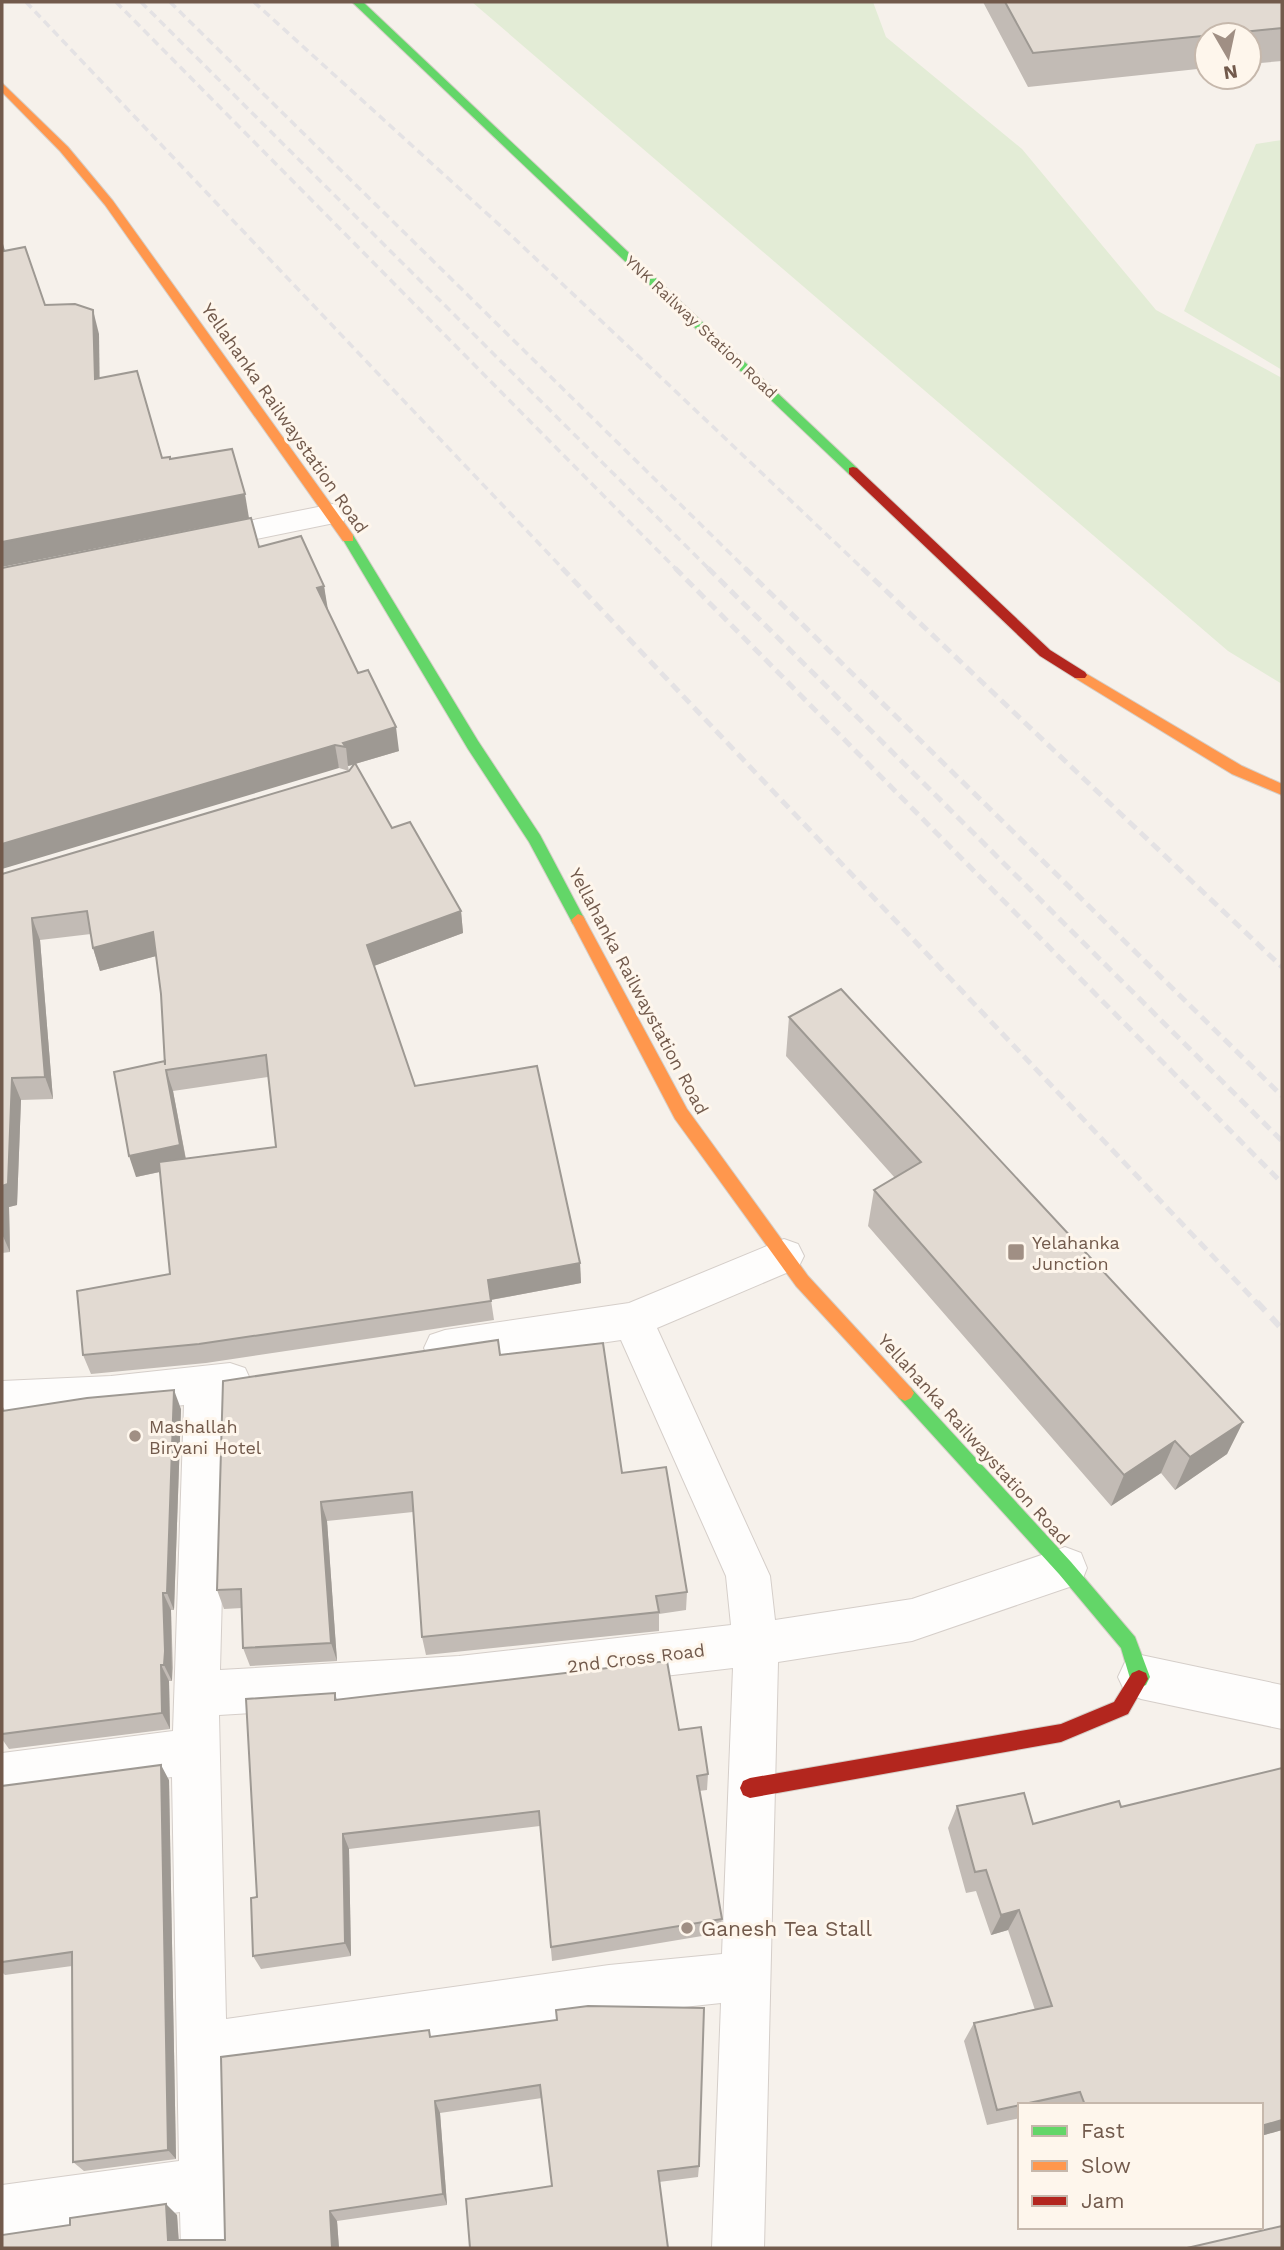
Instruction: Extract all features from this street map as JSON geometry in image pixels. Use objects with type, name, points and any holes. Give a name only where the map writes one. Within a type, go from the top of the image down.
[{"type":"street","name":"YNK Railway Station Road","points":[[357,2],[1045,653],[1237,770],[1282,790]]},
{"type":"street","name":"Yellahanka Railwaystation Road","points":[[2,86],[64,149],[108,203],[333,514],[473,745],[536,839],[681,1114],[802,1281],[1065,1567],[1128,1643],[1141,1677]]},
{"type":"street","points":[[174,546],[333,514]]},
{"type":"street","points":[[412,1353],[632,1320],[784,1256]]},
{"type":"street","points":[[632,1320],[748,1576],[756,1644],[737,2248]]},
{"type":"street","points":[[2,1400],[111,1395],[261,1376]]},
{"type":"street","points":[[206,1385],[195,1751],[206,2248]]},
{"type":"street","name":"2nd Cross Road","points":[[197,1693],[459,1678],[756,1644],[912,1620],[1065,1567]]},
{"type":"street","points":[[750,1787],[1061,1733],[1121,1708],[1141,1677],[1282,1707]]},
{"type":"street","points":[[2,1776],[195,1751]]},
{"type":"street","points":[[203,2047],[609,1990],[746,1976]]},
{"type":"street","points":[[2,2211],[206,2183]]},
{"type":"green space","points":[[472,2],[873,2],[886,37],[1022,149],[1156,310],[1282,378],[1282,684],[1228,651]]},
{"type":"green space","points":[[1282,140],[1282,370],[1184,311],[1256,144]]},
{"type":"building","points":[[1005,2],[1282,2],[1282,28],[1263,30],[1263,21],[1193,21],[1193,37],[1033,53]]},
{"type":"building","points":[[2,244],[4,251],[25,247],[45,305],[75,304],[93,310],[95,379],[137,371],[162,458],[232,449],[245,494],[2,542]]},
{"type":"building","points":[[251,518],[259,547],[301,536],[324,586],[317,588],[358,673],[368,670],[396,727],[343,743],[346,747],[335,745],[2,844],[2,568]]},
{"type":"building","points":[[355,763],[392,828],[410,822],[461,911],[367,945],[415,1086],[537,1066],[580,1263],[488,1280],[491,1301],[199,1344],[83,1355],[77,1291],[170,1274],[159,1162],[276,1147],[266,1055],[166,1070],[180,1145],[129,1156],[114,1072],[165,1061],[161,994],[153,932],[93,948],[87,911],[32,918],[45,1077],[12,1078],[8,1184],[2,1186],[2,874],[349,771]]},
{"type":"building","points":[[841,989],[1243,1422],[1190,1457],[1175,1441],[1124,1475],[874,1190],[921,1162],[789,1017]]},
{"type":"building","points":[[498,1340],[500,1355],[603,1343],[622,1473],[666,1467],[687,1592],[656,1596],[659,1612],[422,1637],[412,1492],[321,1502],[331,1643],[243,1648],[241,1589],[217,1590],[223,1381]]},
{"type":"building","points":[[174,1390],[167,1593],[163,1593],[165,1651],[164,1665],[161,1665],[162,1713],[2,1734],[2,1411],[87,1398]]},
{"type":"building","points":[[667,1661],[679,1730],[701,1727],[708,1774],[697,1776],[722,1919],[551,1947],[539,1811],[343,1834],[345,1943],[253,1956],[251,1898],[257,1897],[246,1699],[335,1693],[335,1700]]},
{"type":"building","points":[[161,1765],[168,2150],[73,2162],[72,1952],[2,1962],[2,1786]]},
{"type":"building","points":[[1282,1768],[1282,2120],[1263,2125],[1263,2103],[1084,2103],[1080,2092],[1018,2103],[1018,2105],[997,2110],[974,2023],[1052,2006],[1019,1910],[1001,1915],[986,1870],[975,1872],[957,1806],[1024,1793],[1033,1824],[1119,1801],[1121,1807]]},
{"type":"building","points":[[588,2006],[704,2008],[699,2166],[658,2171],[668,2248],[470,2248],[466,2199],[552,2186],[540,2085],[435,2101],[443,2194],[330,2211],[332,2248],[2,2248],[2,2235],[70,2225],[70,2218],[166,2204],[168,2240],[225,2240],[221,2057],[429,2030],[430,2037],[557,2020],[556,2010]]},
{"type":"building","points":[[1282,2226],[1282,2248],[1187,2248]]},
{"type":"railway","points":[[26,2],[564,570]]},
{"type":"railway","points":[[116,2],[677,570]]},
{"type":"railway","points":[[141,2],[710,570]]},
{"type":"railway","points":[[170,2],[747,570]]},
{"type":"railway","points":[[254,2],[516,240],[864,570]]},
{"type":"railway","points":[[562,568],[1258,1304]]},
{"type":"railway","points":[[675,568],[1282,1183]]},
{"type":"railway","points":[[708,568],[1282,1141]]},
{"type":"railway","points":[[745,568],[1282,1096]]},
{"type":"railway","points":[[862,568],[1282,967]]},
{"type":"railway","points":[[1257,1302],[1282,1329]]},
{"type":"traffic: fast","points":[[357,2],[853,471]]},
{"type":"traffic: fast","points":[[348,538],[473,745],[535,839],[578,920]]},
{"type":"traffic: fast","points":[[905,1393],[1065,1568],[1128,1643],[1141,1677],[1139,1679]]},
{"type":"traffic: slow","points":[[2,86],[64,149],[109,203],[348,538]]},
{"type":"traffic: slow","points":[[1080,675],[1237,770],[1282,790]]},
{"type":"traffic: slow","points":[[578,920],[681,1114],[802,1281],[905,1393]]},
{"type":"traffic: jam","points":[[853,471],[1045,653],[1080,675]]},
{"type":"traffic: jam","points":[[750,1788],[1061,1733],[1121,1708],[1139,1679]]},
{"type":"place","name":"Yelahanka Junction","points":[[1016,1252]]},
{"type":"place","name":"Mashallah Biryani Hotel","points":[[135,1436]]},
{"type":"place","name":"Ganesh Tea Stall","points":[[687,1928]]}]
